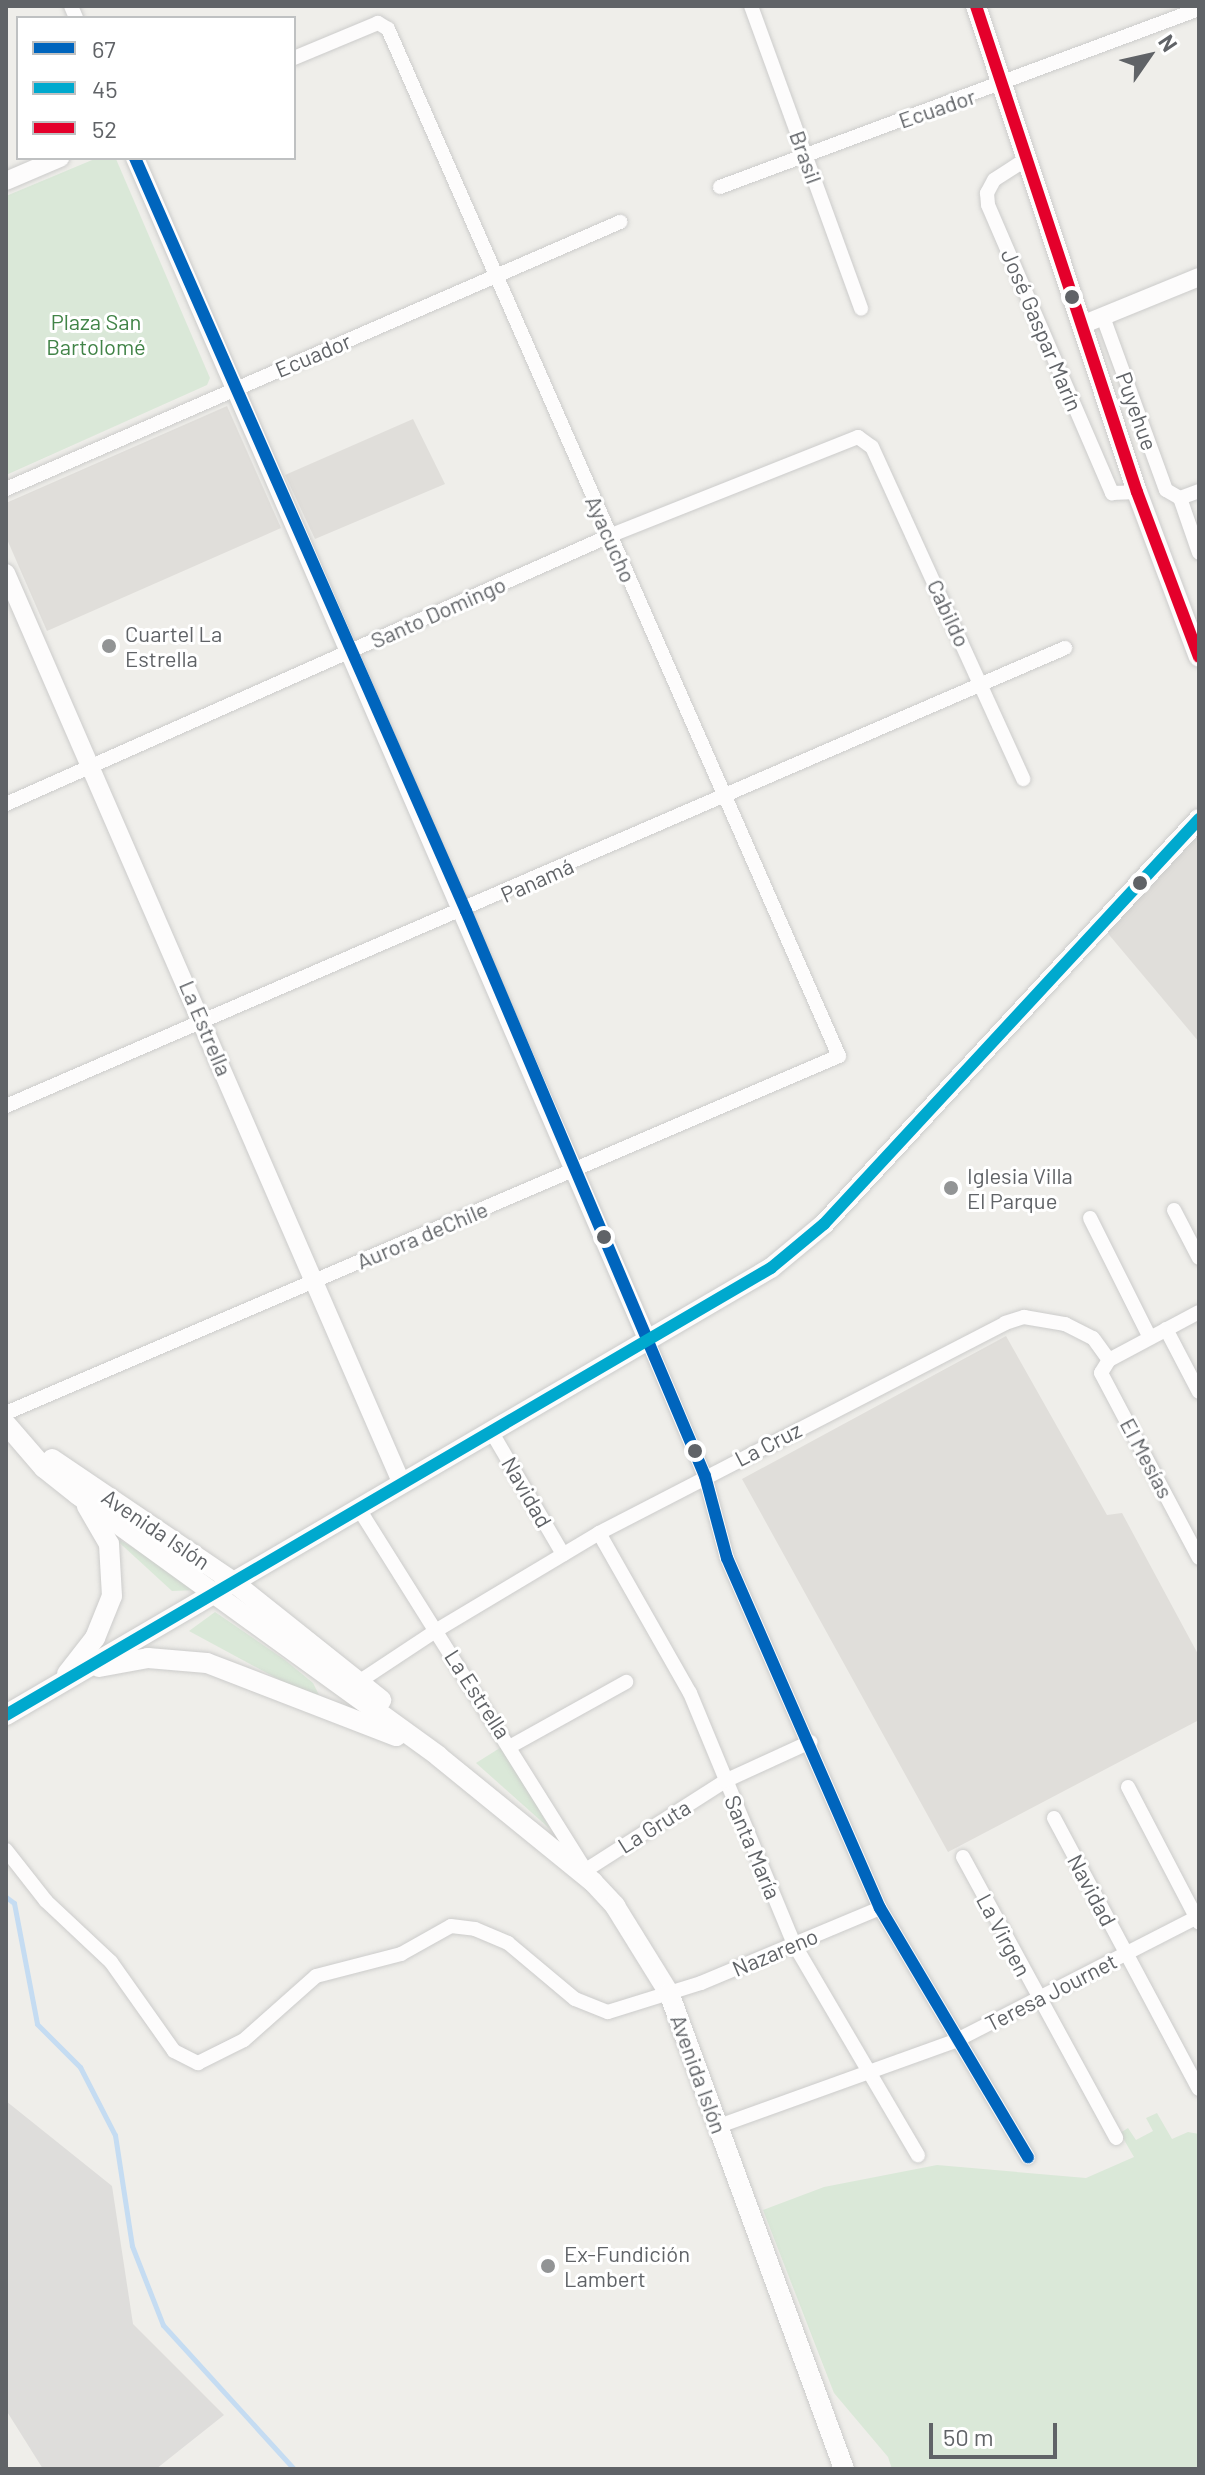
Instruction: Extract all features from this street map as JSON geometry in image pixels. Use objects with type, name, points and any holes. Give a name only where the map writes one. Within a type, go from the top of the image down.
[{"type":"main road","name":"José Gaspar Marín","points":[[976,6],[1028,158],[1093,321],[1137,492],[1199,657]]},
{"type":"main road","points":[[6,1715],[758,1276],[824,1224],[1199,819]]},
{"type":"main road","name":"Avenida Islón","points":[[8,1427],[44,1468],[78,1495],[224,1586]]},
{"type":"main road","name":"Avenida Islón","points":[[8,1427],[359,1689],[590,1876],[634,1931],[669,1993],[844,2469]]},
{"type":"main road","points":[[63,1683],[95,1638],[112,1596],[109,1544],[78,1495]]},
{"type":"main road","points":[[63,1683],[131,1660],[207,1663],[370,1724],[438,1756]]},
{"type":"street","name":"Brasil","points":[[751,6],[861,309]]},
{"type":"street","name":"Ecuador","points":[[720,187],[1199,9]]},
{"type":"street","name":"Ayacucho","points":[[296,57],[383,24],[839,1056]]},
{"type":"street","name":"José Gaspar Marín","points":[[1028,158],[994,180],[987,193],[988,205],[1112,493],[1137,492]]},
{"type":"street","points":[[6,181],[55,160]]},
{"type":"street","points":[[136,160],[466,911],[572,1170],[705,1476],[727,1558],[880,1908],[955,2041],[970,2055],[1028,2157]]},
{"type":"street","name":"Ecuador","points":[[6,489],[620,222]]},
{"type":"street","points":[[1093,321],[1199,277]]},
{"type":"street","name":"Puyehue","points":[[1093,321],[1166,490],[1180,498],[1199,553]]},
{"type":"street","name":"Santo Domingo","points":[[6,804],[609,536],[858,437],[872,447]]},
{"type":"street","name":"Cabildo","points":[[872,447],[1023,779]]},
{"type":"street","points":[[1180,498],[1199,491]]},
{"type":"street","name":"La Estrella","points":[[6,573],[205,1024],[402,1484]]},
{"type":"street","name":"Panamá","points":[[6,1106],[205,1024],[1065,648]]},
{"type":"street","name":"Aurora deChile","points":[[8,1427],[313,1281],[839,1056]]},
{"type":"street","points":[[1174,1210],[1199,1258]]},
{"type":"street","points":[[1090,1218],[1150,1338]]},
{"type":"street","points":[[1109,1360],[1199,1312]]},
{"type":"street","name":"La Cruz","points":[[359,1689],[437,1630],[599,1533],[705,1476],[1024,1317],[1065,1324],[1084,1333],[1109,1360]]},
{"type":"street","points":[[1166,1329],[1199,1392]]},
{"type":"street","name":"El Mesías","points":[[1109,1360],[1101,1373],[1199,1558]]},
{"type":"street","name":"Navidad","points":[[491,1431],[563,1554]]},
{"type":"street","name":"La Estrella","points":[[359,1509],[590,1876]]},
{"type":"street","name":"Santa María","points":[[599,1533],[690,1693],[794,1944],[865,2070],[918,2155]]},
{"type":"street","points":[[511,1746],[626,1682]]},
{"type":"street","name":"La Gruta","points":[[590,1876],[725,1781],[810,1742]]},
{"type":"street","points":[[1128,1787],[1198,1919]]},
{"type":"street","name":"Navidad","points":[[1054,1818],[1199,2089]]},
{"type":"street","name":"Nazareno","points":[[6,1850],[46,1901],[111,1962],[174,2051],[189,2062],[208,2060],[244,2040],[316,1976],[401,1954],[451,1926],[475,1929],[508,1943],[595,2011],[623,2010],[880,1908]]},
{"type":"street","name":"La Virgen","points":[[963,1857],[1116,2138]]},
{"type":"street","name":"Teresa Journet","points":[[719,2126],[865,2070],[955,2041],[1198,1919]]},
{"type":"shaded area","points":[[227,406],[281,528],[47,631],[6,537],[6,503]]},
{"type":"shaded area","points":[[413,419],[445,484],[315,539],[285,475]]},
{"type":"shaded area","points":[[1199,829],[1199,1042],[1105,930]]},
{"type":"shaded area","points":[[1006,1336],[1107,1515],[1122,1513],[1199,1656],[1199,1720],[948,1852],[742,1479]]},
{"type":"shaded area","points":[[6,2101],[112,2186],[133,2324],[224,2415],[156,2469],[43,2469],[6,2410]]},
{"type":"green space","name":"Plaza San Bartolomé","points":[[92,160],[116,160],[210,378],[207,385],[6,475],[6,196]]},
{"type":"green space","points":[[111,1535],[134,1548],[197,1590],[172,1591]]},
{"type":"green space","points":[[215,1612],[285,1660],[313,1683],[319,1695],[291,1686],[189,1631]]},
{"type":"green space","points":[[503,1746],[550,1829],[476,1763]]},
{"type":"green space","points":[[1157,2113],[1172,2139],[1188,2132],[1199,2134],[1199,2469],[892,2469],[888,2457],[834,2393],[763,2210],[824,2187],[937,2165],[1086,2178],[1134,2157],[1120,2133],[1128,2128],[1136,2140],[1153,2131],[1146,2118]]},
{"type":"waterway","points":[[6,1897],[14,1903],[37,2024],[80,2067],[115,2135],[132,2246],[163,2325],[294,2469]]},
{"type":"transit line","name":"52","points":[[976,6],[1137,492],[1199,657]]},
{"type":"transit line","name":"67","points":[[136,160],[466,911],[705,1476],[727,1558],[880,1908],[1028,2157]]},
{"type":"transit line","name":"45","points":[[6,1715],[771,1268],[824,1224],[1199,819]]},
{"type":"place","name":"Cuartel La Estrella","points":[[109,646]]},
{"type":"place","name":"Iglesia Villa El Parque","points":[[951,1188]]},
{"type":"place","name":"Ex-Fundición Lambert","points":[[548,2266]]}]
